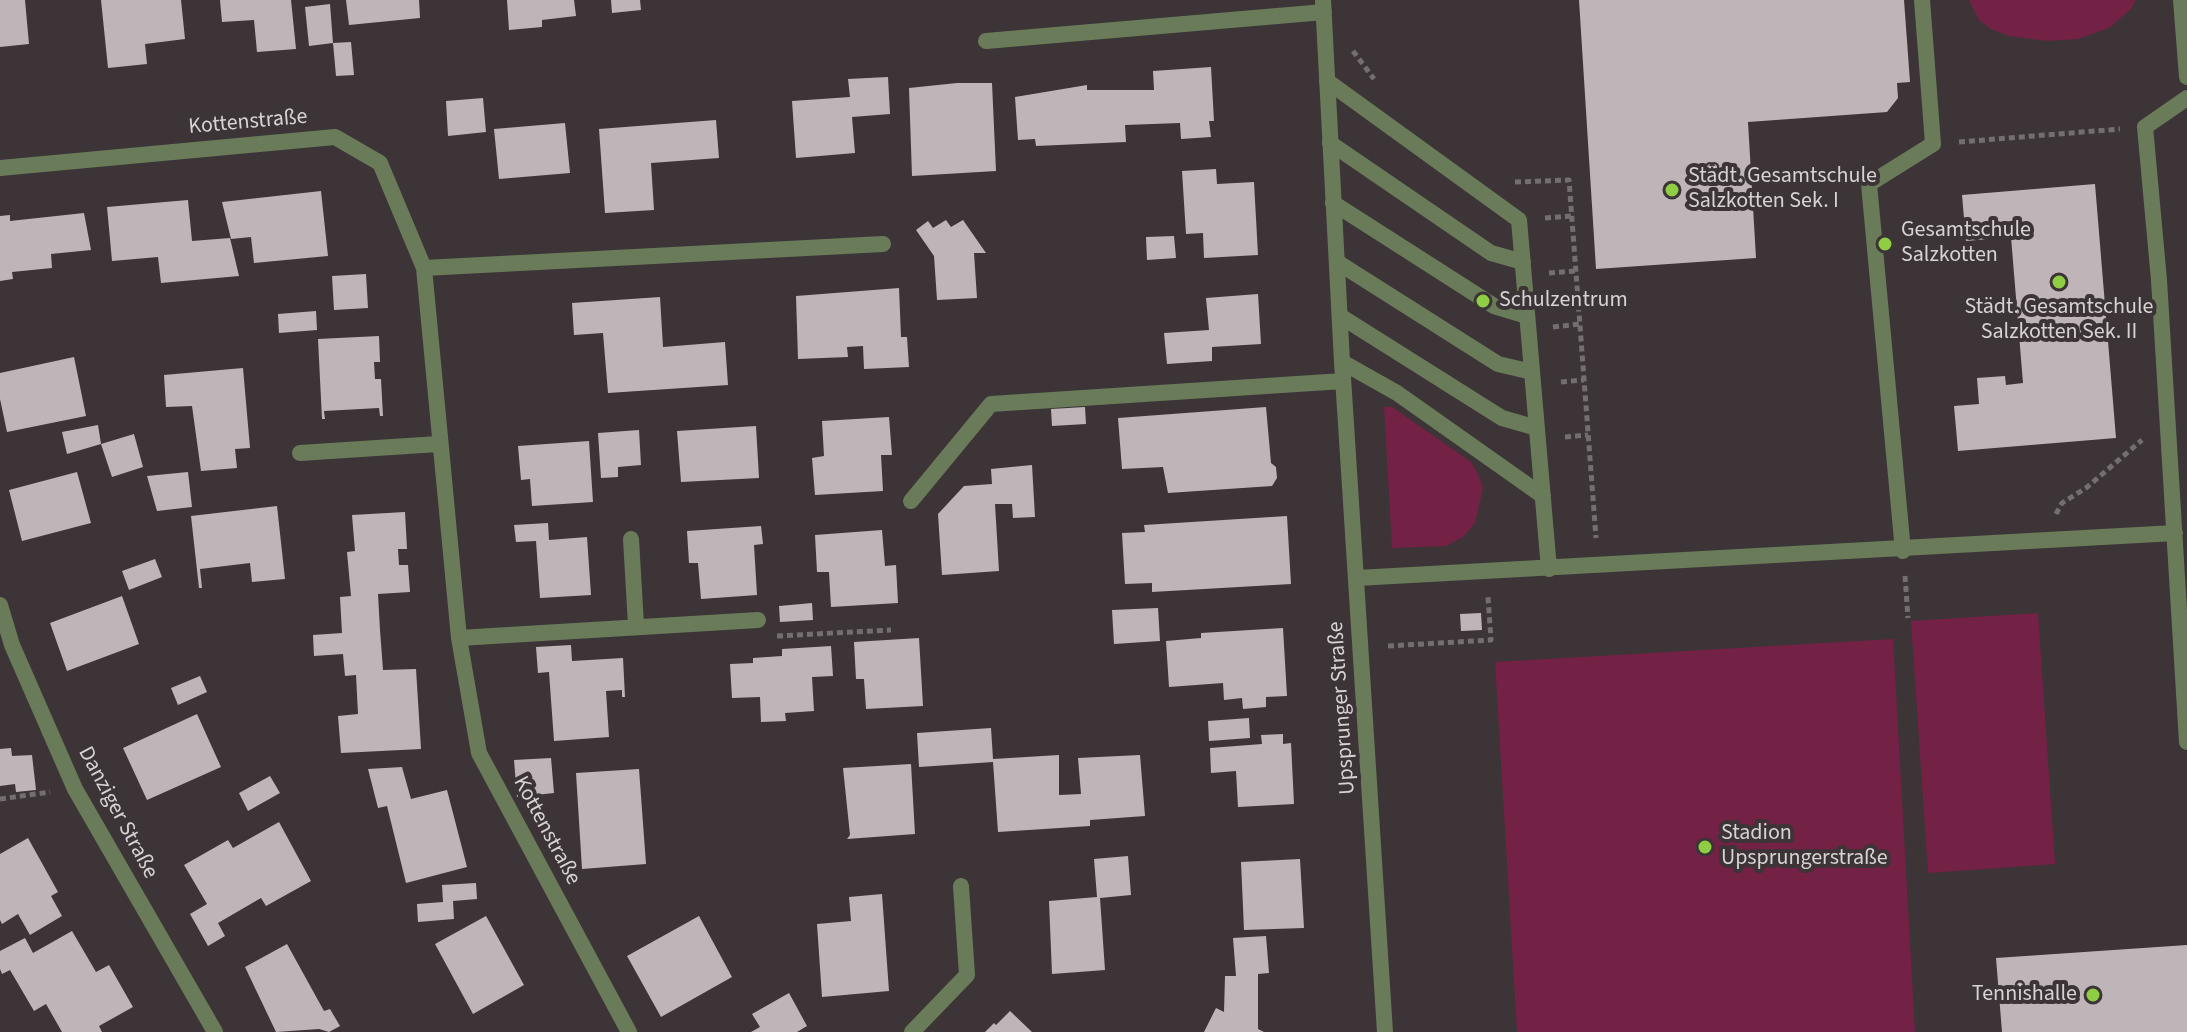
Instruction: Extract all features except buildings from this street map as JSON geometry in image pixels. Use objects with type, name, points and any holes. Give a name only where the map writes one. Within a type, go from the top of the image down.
[{"type":"street","points":[[1903,551],[1869,184],[1933,144],[1922,0]]},
{"type":"street","points":[[2181,0],[2187,77]]},
{"type":"street","name":"Upsprunger Straße","points":[[986,41],[1323,6],[1343,381],[1385,1032]]},
{"type":"street","points":[[1327,81],[1515,214],[1519,220],[1549,569]]},
{"type":"street","points":[[2187,98],[2145,127],[2167,413],[2187,742]]},
{"type":"street","name":"Kottenstraße","points":[[0,168],[335,137],[380,163],[424,268],[438,444],[459,638],[479,753],[629,1032]]},
{"type":"street","points":[[1330,143],[1491,253],[1523,262]]},
{"type":"street","points":[[1333,203],[1494,306],[1527,316]]},
{"type":"street","points":[[424,268],[883,244]]},
{"type":"street","points":[[1337,262],[1498,364],[1532,372]]},
{"type":"street","points":[[1340,316],[1402,352],[1502,418],[1537,428]]},
{"type":"street","points":[[1342,362],[1397,393],[1543,496]]},
{"type":"street","points":[[911,501],[991,404],[1343,381]]},
{"type":"street","points":[[300,453],[438,444]]},
{"type":"street","points":[[1357,578],[1903,551],[2175,533]]},
{"type":"street","points":[[631,539],[636,625]]},
{"type":"street","name":"Danziger Straße","points":[[0,605],[12,645],[75,789],[215,1032]]},
{"type":"street","points":[[459,638],[758,620]]},
{"type":"street","points":[[912,1032],[967,975],[961,886]]},
{"type":"path","points":[[1933,144],[2145,127]]},
{"type":"path","points":[[1515,182],[1569,180],[1598,567]]},
{"type":"path","points":[[2055,541],[2054,518],[2062,503],[2086,488],[2145,437],[2158,413],[2167,413]]},
{"type":"path","points":[[1903,551],[1908,618]]},
{"type":"path","points":[[1362,648],[1491,640],[1487,572]]},
{"type":"path","points":[[758,620],[762,637],[891,630]]},
{"type":"path","points":[[0,799],[75,789]]},
{"type":"shaded area","points":[[1969,0],[2136,0],[2131,9],[2109,28],[2078,39],[2047,41],[2009,36],[1991,29],[1979,20]]},
{"type":"shaded area","points":[[1384,407],[1392,407],[1471,462],[1478,474],[1483,488],[1475,523],[1463,537],[1446,546],[1392,548]]},
{"type":"shaded area","points":[[2038,613],[2055,864],[1928,873],[1911,621]]},
{"type":"shaded area","name":"Stadion Upsprungerstraße","points":[[1893,639],[1915,1032],[1517,1032],[1495,662]]},
{"type":"place","name":"Städt. Gesamtschule Salzkotten Sek. I","points":[[1672,190]]},
{"type":"place","name":"Gesamtschule Salzkotten","points":[[1885,244]]},
{"type":"place","name":"Städt. Gesamtschule Salzkotten Sek. II","points":[[2059,282]]},
{"type":"place","name":"Schulzentrum","points":[[1483,301]]},
{"type":"place","name":"Stadion Upsprungerstraße","points":[[1705,847]]},
{"type":"place","name":"Tennishalle","points":[[2093,995]]}]
